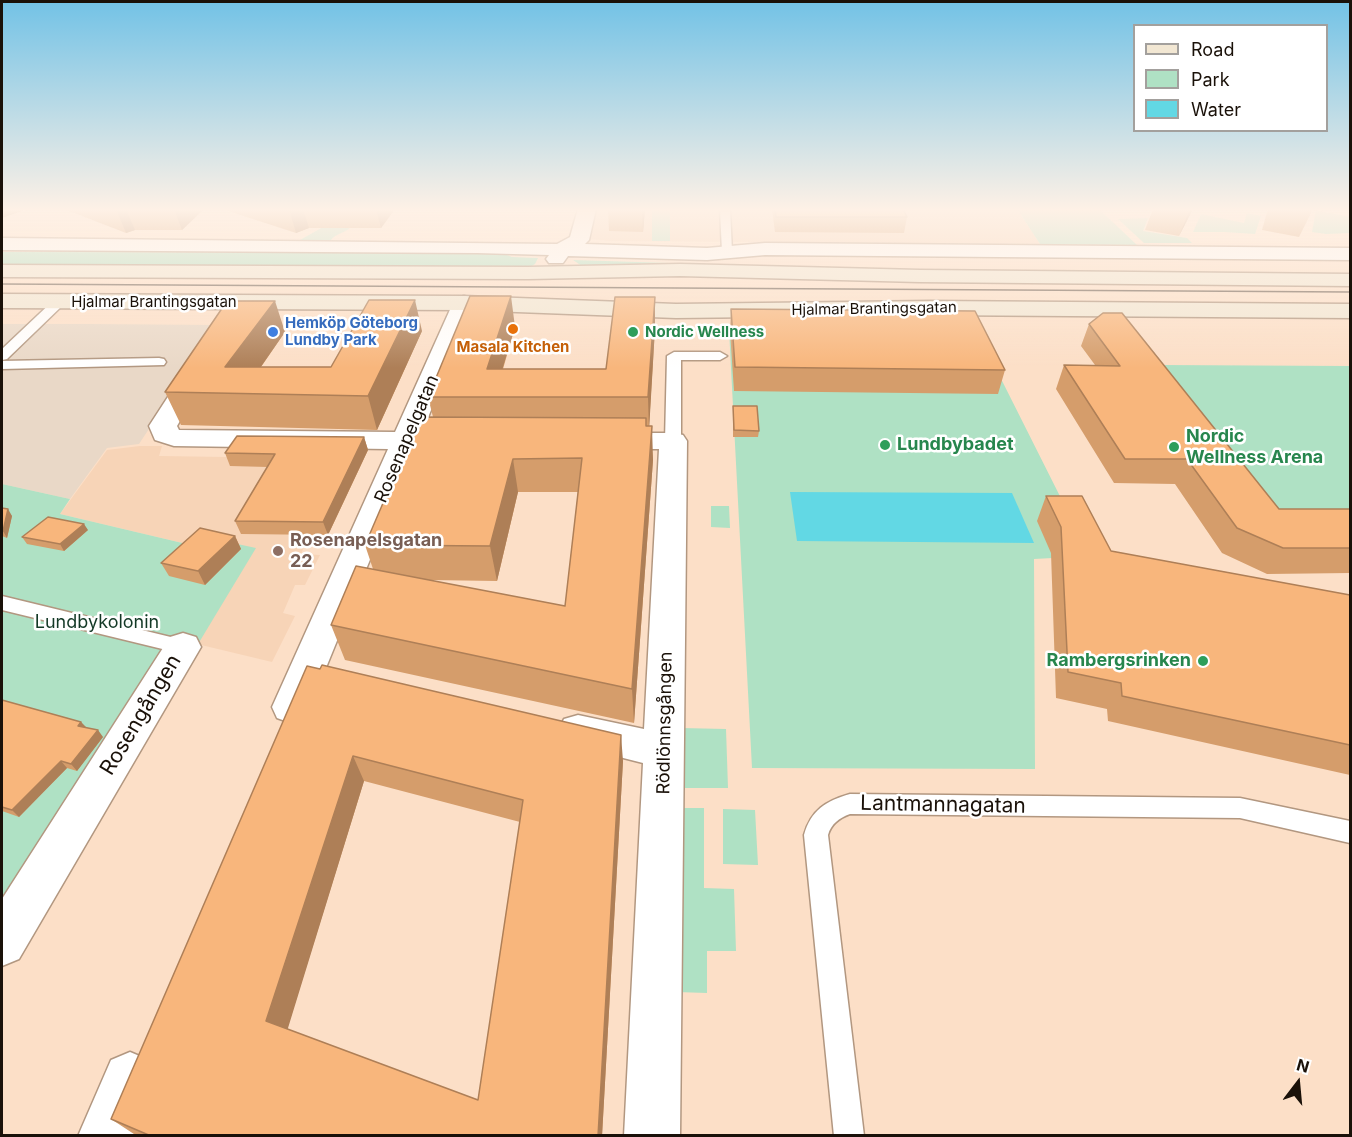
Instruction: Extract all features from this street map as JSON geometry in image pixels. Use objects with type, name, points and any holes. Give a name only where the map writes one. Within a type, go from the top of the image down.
[{"type":"main road","name":"Hjalmar Brantingsgatan","points":[[2,271],[528,273],[681,270],[920,276],[1350,280]]},
{"type":"main road","name":"Hjalmar Brantingsgatan","points":[[2,301],[464,303],[676,311],[919,308],[1350,310]]},
{"type":"street","points":[[528,273],[545,262]]},
{"type":"street","points":[[575,262],[592,272]]},
{"type":"street","name":"Rosenapelgatan","points":[[276,741],[325,672],[406,441],[464,303]]},
{"type":"street","points":[[214,346],[170,412],[163,426],[165,434],[174,438],[190,439],[477,441]]},
{"type":"street","points":[[584,441],[673,441]]},
{"type":"street","name":"Rödlönnsgången","points":[[652,1136],[673,441]]},
{"type":"street","name":"Rosengången","points":[[7,922],[183,647]]},
{"type":"street","points":[[550,725],[642,746],[665,744]]},
{"type":"street","points":[[106,1136],[144,1048]]},
{"type":"lane","points":[[2,356],[60,301]]},
{"type":"lane","name":"Rödlönnsgången","points":[[673,441],[674,356],[720,356]]},
{"type":"lane","points":[[2,365],[159,362]]},
{"type":"lane","name":"Rosengången","points":[[2,603],[183,647]]},
{"type":"lane","name":"Lantmannagatan","points":[[849,1136],[816,835],[818,824],[835,808],[850,804],[1240,808],[1350,832]]},
{"type":"shaded area","points":[[2,324],[218,325],[139,444],[107,448],[70,499],[2,484]]},
{"type":"shaded area","name":"Rosenapelsgatan 22","points":[[162,446],[159,456],[364,459],[328,535],[309,535],[301,554],[320,555],[305,585],[295,585],[283,613],[295,616],[272,662],[197,644],[255,548],[195,546],[60,514],[107,450]]},
{"type":"green space","points":[[2,262],[536,262],[530,267],[2,266]]},
{"type":"green space","points":[[576,262],[670,263],[670,267],[582,266]]},
{"type":"green space","name":"Lundbybadet","points":[[729,330],[978,333],[1090,556],[1034,559],[1035,769],[752,768]]},
{"type":"green space","points":[[1163,365],[1350,366],[1350,518],[1285,518]]},
{"type":"green space","name":"Lundbykolonin","points":[[2,484],[70,499],[60,514],[195,546],[205,537],[256,548],[2,969]]},
{"type":"green space","points":[[711,506],[729,506],[730,528],[711,527]]},
{"type":"green space","points":[[681,728],[726,729],[728,788],[680,788]]},
{"type":"green space","points":[[680,808],[704,808],[704,888],[734,889],[736,951],[707,951],[707,993],[676,992]]},
{"type":"green space","points":[[723,809],[755,810],[758,865],[723,864]]},
{"type":"water","points":[[790,492],[1012,493],[1034,543],[797,541]]},
{"type":"building","points":[[470,296],[511,296],[487,369],[606,369],[615,297],[655,297],[648,397],[428,397]]},
{"type":"building","points":[[369,300],[415,300],[368,396],[165,392],[227,301],[275,301],[225,367],[331,367]]},
{"type":"building","points":[[731,309],[975,311],[1005,370],[735,367]]},
{"type":"building","points":[[1103,313],[1122,313],[1279,509],[1350,509],[1350,548],[1283,548],[1237,528],[1187,459],[1125,459],[1064,365],[1120,366],[1089,324]]},
{"type":"building","points":[[733,406],[757,406],[759,431],[734,430]]},
{"type":"building","points":[[420,417],[646,418],[646,426],[652,426],[632,689],[331,625],[356,566],[565,606],[582,458],[513,459],[490,546],[365,545]]},
{"type":"building","points":[[237,436],[364,437],[323,522],[235,521],[275,454],[225,453]]},
{"type":"building","name":"Rambergsrinken","points":[[1046,496],[1082,496],[1111,551],[1350,595],[1350,745],[1122,696],[1121,683],[1068,672],[1061,527]]},
{"type":"building","points":[[2,508],[8,509],[3,531],[2,531]]},
{"type":"building","points":[[48,517],[84,524],[60,544],[22,537]]},
{"type":"building","points":[[200,528],[235,536],[198,571],[161,563]]},
{"type":"building","points":[[322,665],[621,735],[598,1136],[151,1136],[111,1119],[307,666],[320,669]],"holes":[[[353,756],[523,800],[478,1100],[266,1021]]]},
{"type":"building","points":[[2,700],[81,722],[78,726],[98,730],[71,764],[61,761],[12,810],[2,807]]},
{"type":"tram line","points":[[2,284],[1350,292]]},
{"type":"place","name":"Masala Kitchen","points":[[513,329]]},
{"type":"place","name":"Hemköp Göteborg Lundby Park","points":[[273,332]]},
{"type":"place","name":"Nordic Wellness","points":[[633,332]]},
{"type":"place","name":"Lundbybadet","points":[[885,445]]},
{"type":"place","name":"Nordic Wellness Arena","points":[[1174,447]]},
{"type":"place","name":"Rosenapelsgatan 22","points":[[278,551]]},
{"type":"place","name":"Rambergsrinken","points":[[1203,661]]}]
